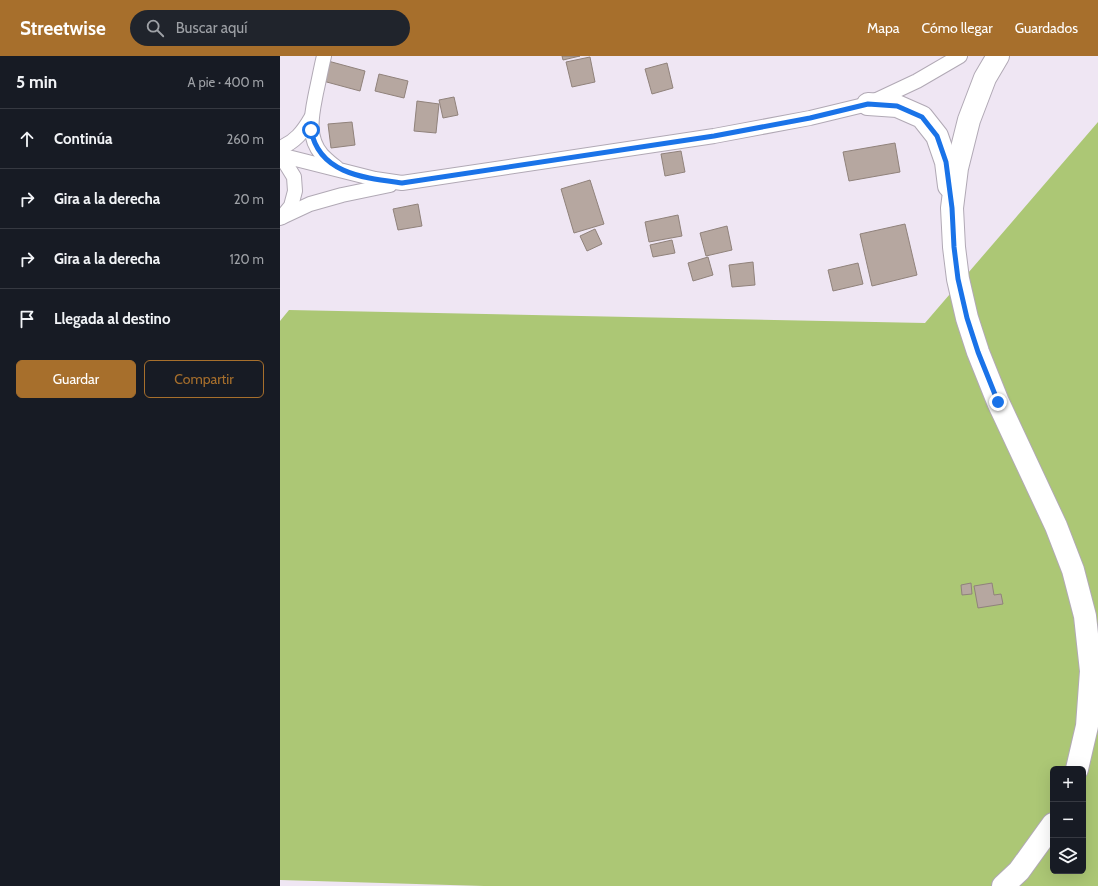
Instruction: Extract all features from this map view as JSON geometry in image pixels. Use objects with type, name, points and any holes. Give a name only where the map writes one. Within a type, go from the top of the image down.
[{"type":"main road","points":[[952,208],[957,168],[969,120],[986,78],[998,56]]},
{"type":"main road","points":[[868,104],[897,106],[922,117],[937,136],[946,162],[952,208],[954,247],[958,279],[967,318],[978,352],[998,402],[1056,526],[1073,570],[1085,616],[1091,671],[1087,726],[1078,766]]},
{"type":"main road","points":[[1003,886],[1019,871],[1050,828]]},
{"type":"street","points":[[324,56],[311,118],[311,130],[317,149],[334,166],[348,172]]},
{"type":"street","points":[[280,218],[310,204],[342,194],[402,183],[714,136],[810,118],[868,104],[917,81],[960,56]]},
{"type":"street","points":[[280,148],[288,145],[296,139],[304,130],[311,118]]},
{"type":"street","points":[[280,155],[374,179],[402,183]]},
{"type":"street","points":[[280,158],[286,164],[294,177],[295,191],[291,206],[280,218]]},
{"type":"green space","points":[[1098,122],[1098,886],[484,886],[280,880],[280,321],[289,310],[925,323]]},
{"type":"building","points":[[562,56],[580,56],[563,60]]},
{"type":"building","points":[[590,57],[595,82],[572,87],[566,62]]},
{"type":"building","points":[[328,61],[365,71],[360,91],[323,81]]},
{"type":"building","points":[[667,63],[673,88],[652,94],[645,69]]},
{"type":"building","points":[[379,74],[408,81],[404,98],[375,91]]},
{"type":"building","points":[[454,97],[458,115],[443,118],[439,100]]},
{"type":"building","points":[[417,101],[439,104],[436,133],[414,131]]},
{"type":"building","points":[[352,122],[355,145],[331,148],[328,124]]},
{"type":"building","points":[[895,143],[900,172],[849,181],[843,152]]},
{"type":"building","points":[[681,151],[685,172],[665,176],[661,154]]},
{"type":"building","points":[[590,180],[604,224],[574,233],[561,189]]},
{"type":"building","points":[[418,204],[422,226],[398,230],[393,209]]},
{"type":"building","points":[[678,215],[682,236],[649,242],[645,222]]},
{"type":"building","points":[[905,224],[917,275],[872,286],[860,234]]},
{"type":"building","points":[[727,226],[732,250],[706,256],[700,233]]},
{"type":"building","points":[[595,229],[602,244],[587,251],[580,236]]},
{"type":"building","points":[[672,240],[675,253],[653,257],[650,245]]},
{"type":"building","points":[[708,257],[713,275],[693,281],[688,263]]},
{"type":"building","points":[[753,262],[755,285],[732,287],[729,265]]},
{"type":"building","points":[[858,263],[863,284],[833,291],[828,270]]},
{"type":"building","points":[[971,583],[972,594],[962,595],[961,585]]},
{"type":"building","points":[[992,583],[994,595],[1001,594],[1003,604],[978,608],[974,586]]},
{"type":"route","points":[[311,130],[317,149],[334,166],[348,172],[374,179],[402,183],[714,136],[810,118],[868,104],[897,106],[922,117],[937,136],[946,162],[952,208],[954,247],[958,279],[967,318],[978,352],[998,402]]}]
